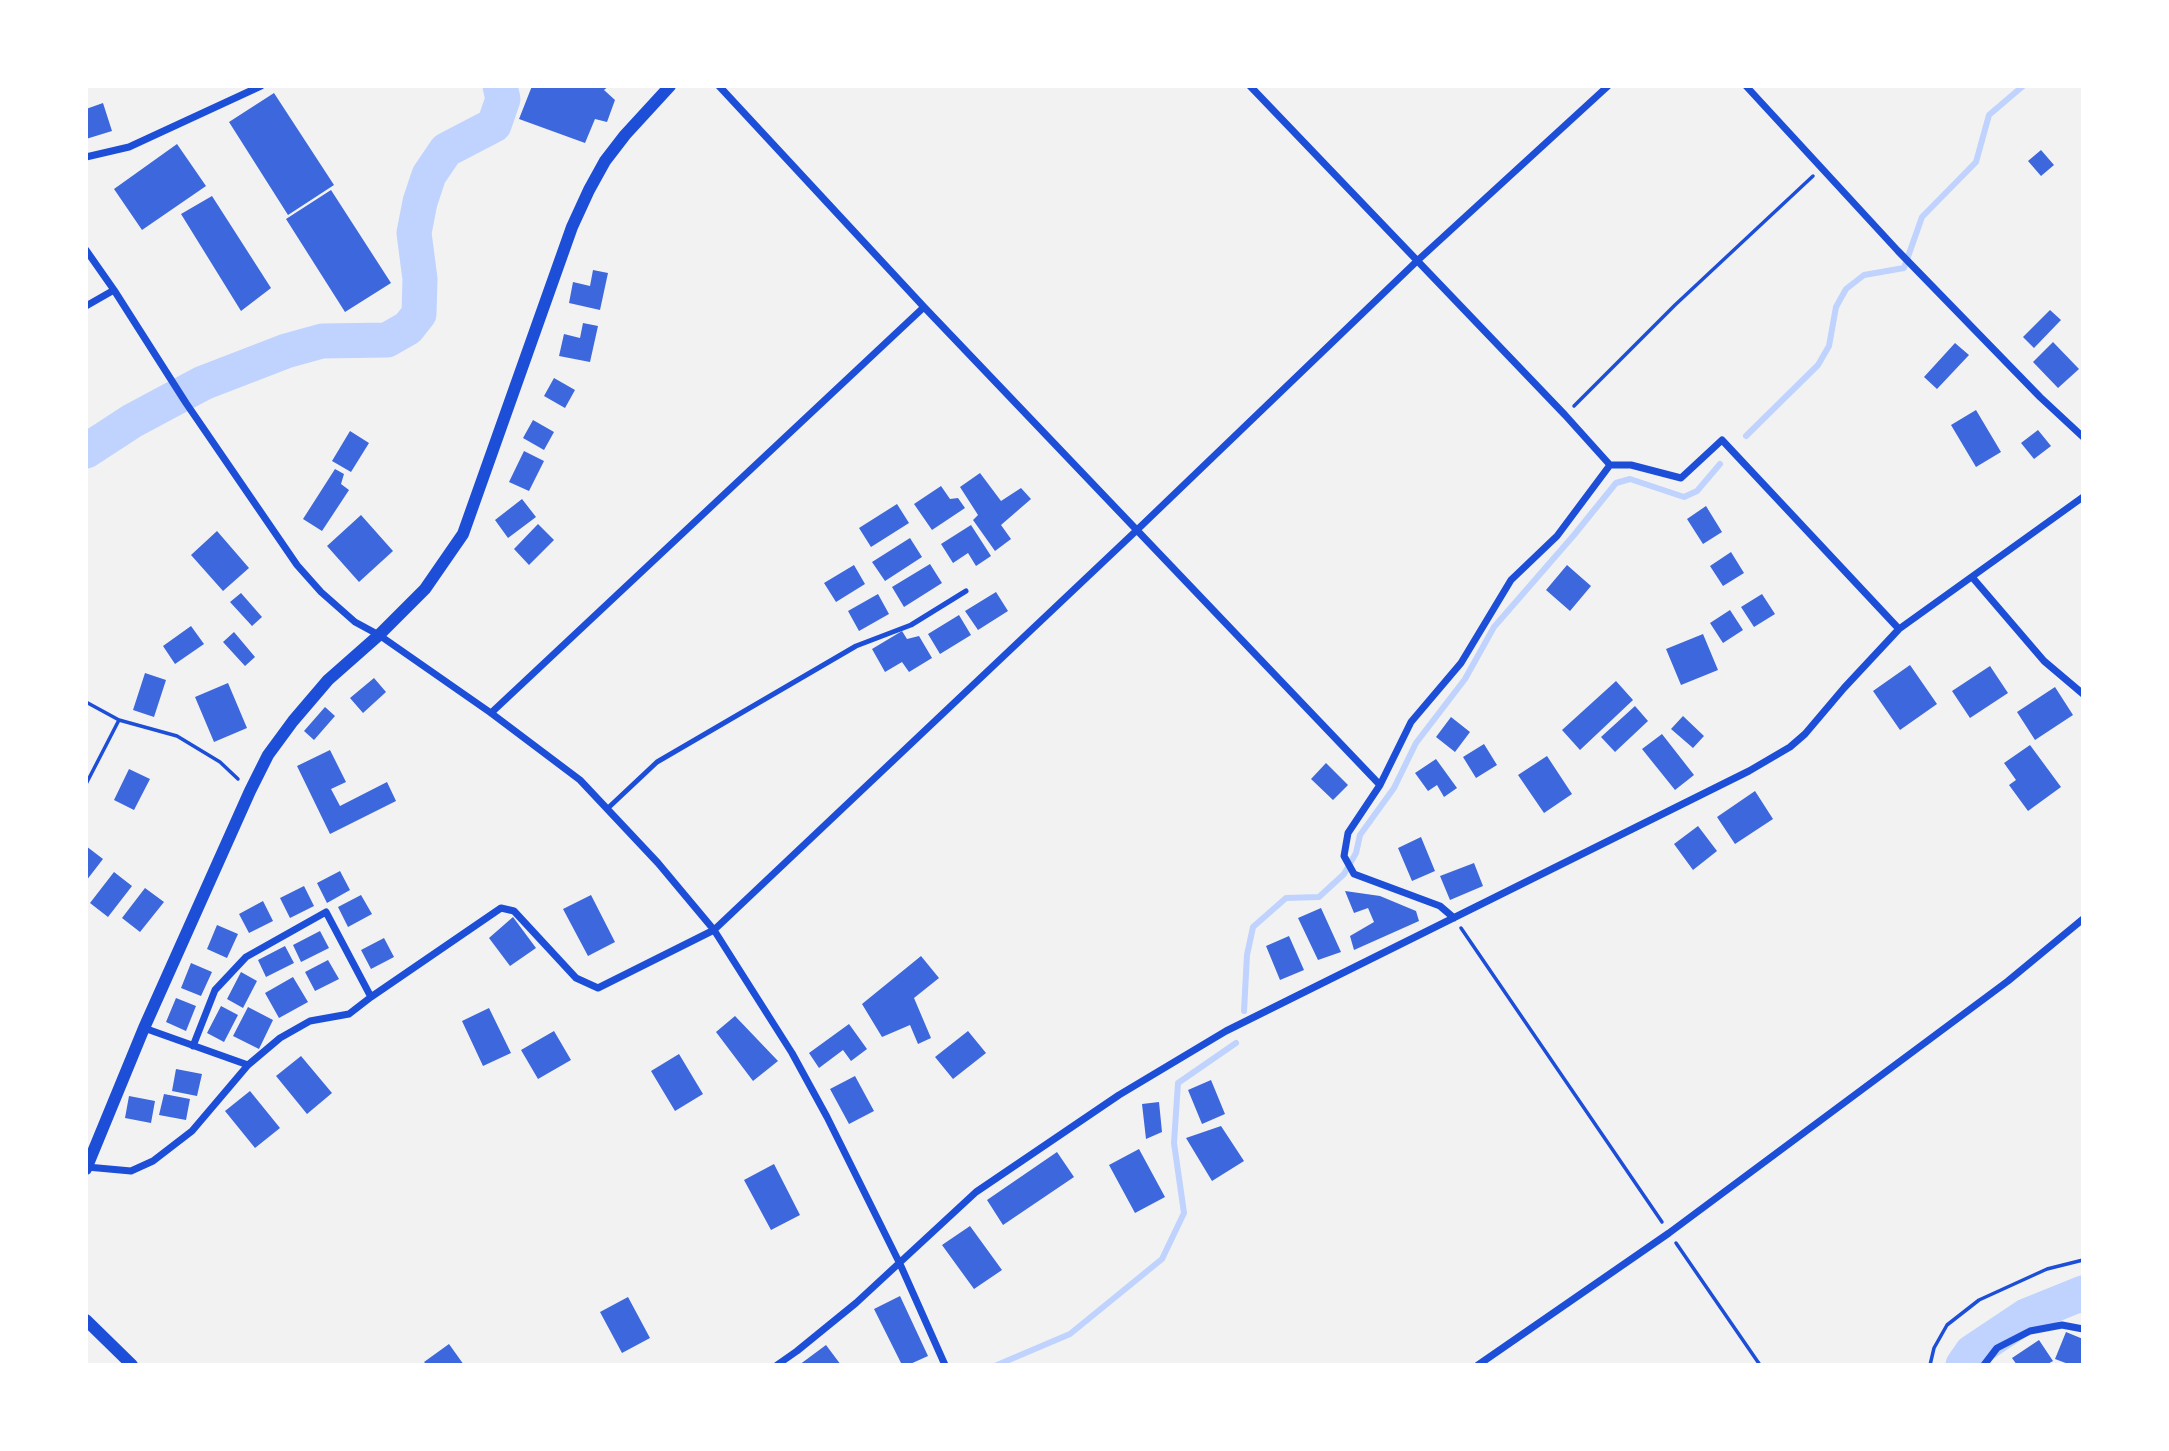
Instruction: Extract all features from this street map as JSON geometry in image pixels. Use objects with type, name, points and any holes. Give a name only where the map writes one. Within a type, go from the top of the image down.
[{"type":"street","points":[[86,157],[129,147],[261,86]]},
{"type":"street","points":[[670,86],[604,161],[589,190],[572,227],[463,534],[425,589],[328,680],[268,755],[144,1028],[86,1168],[131,1171],[153,1161],[192,1131],[248,1065],[281,1038],[310,1021],[349,1014],[371,996],[501,908],[514,911],[576,978],[598,988],[714,930],[1417,261],[1608,86]]},
{"type":"street","points":[[719,86],[924,307],[1380,785]]},
{"type":"street","points":[[1250,86],[1610,465],[1631,465],[1681,478],[1722,440],[1899,629]]},
{"type":"street","points":[[1746,86],[1898,251],[2083,438]]},
{"type":"street","points":[[86,250],[169,378],[297,565],[321,592],[355,622],[379,635],[491,713],[580,780],[658,863],[714,930],[792,1053],[827,1117],[900,1264],[945,1365]]},
{"type":"street","points":[[86,306],[114,290]]},
{"type":"street","points":[[491,713],[924,307]]},
{"type":"street","points":[[1454,918],[1440,906],[1354,874],[1344,856],[1348,833],[1380,785],[1412,722],[1461,663],[1511,580],[1557,536],[1610,465]]},
{"type":"street","points":[[777,1365],[900,1264],[976,1192],[1119,1095],[1226,1031],[1749,771],[1790,747],[1805,734],[1899,629],[2083,497]]},
{"type":"street","points":[[1972,577],[2044,661],[2083,694]]},
{"type":"street","points":[[193,1046],[215,990],[246,957],[326,912],[371,996]]},
{"type":"street","points":[[1478,1365],[1669,1233],[2008,981],[2083,919]]},
{"type":"street","points":[[144,1028],[248,1065]]},
{"type":"street","points":[[86,1320],[132,1365]]},
{"type":"street","points":[[1984,1365],[1997,1348],[2030,1331],[2062,1325],[2083,1329]]},
{"type":"lane","points":[[607,809],[657,762],[856,646],[911,625],[966,591]]},
{"type":"path","points":[[1565,415],[1675,305],[1823,168]]},
{"type":"path","points":[[86,702],[119,720],[177,736],[220,762],[250,791]]},
{"type":"path","points":[[86,785],[119,720]]},
{"type":"path","points":[[1454,918],[1760,1365]]},
{"type":"path","points":[[1930,1365],[1934,1348],[1947,1325],[1979,1300],[2047,1269],[2083,1261]]},
{"type":"building","points":[[532,86],[609,86],[604,90],[615,100],[607,122],[595,119],[585,143],[519,119]]},
{"type":"building","points":[[274,93],[334,185],[288,215],[229,122]]},
{"type":"building","points":[[103,103],[112,131],[86,139],[86,109]]},
{"type":"building","points":[[177,144],[206,186],[142,230],[114,189]]},
{"type":"building","points":[[2041,150],[2054,165],[2041,176],[2028,161]]},
{"type":"building","points":[[331,190],[391,283],[345,312],[286,219]]},
{"type":"building","points":[[212,196],[271,288],[241,311],[181,214]]},
{"type":"building","points":[[593,270],[608,273],[600,310],[569,303],[573,282],[590,286]]},
{"type":"building","points":[[2050,310],[2061,320],[2034,348],[2023,337]]},
{"type":"building","points":[[583,323],[598,326],[590,362],[559,356],[564,334],[580,338]]},
{"type":"building","points":[[2053,342],[2079,369],[2058,388],[2033,362]]},
{"type":"building","points":[[1955,343],[1969,355],[1937,389],[1924,377]]},
{"type":"building","points":[[554,378],[575,390],[565,408],[544,396]]},
{"type":"building","points":[[1976,410],[2001,452],[1976,467],[1951,425]]},
{"type":"building","points":[[533,420],[554,432],[544,450],[523,438]]},
{"type":"building","points":[[2038,430],[2051,446],[2034,459],[2021,443]]},
{"type":"building","points":[[350,431],[369,443],[351,472],[332,461]]},
{"type":"building","points":[[524,451],[544,461],[529,491],[509,482]]},
{"type":"building","points":[[335,469],[344,474],[341,484],[349,490],[322,531],[303,519]]},
{"type":"building","points":[[980,473],[1001,501],[1021,488],[1031,499],[1001,525],[1011,539],[995,551],[973,520],[978,515],[960,487]]},
{"type":"building","points":[[941,486],[950,499],[958,498],[965,508],[932,530],[914,504]]},
{"type":"building","points":[[522,499],[536,517],[508,538],[495,520]]},
{"type":"building","points":[[897,504],[909,523],[871,547],[859,528]]},
{"type":"building","points":[[1706,506],[1722,532],[1703,544],[1687,519]]},
{"type":"building","points":[[361,515],[393,551],[359,582],[327,546]]},
{"type":"building","points":[[538,524],[554,540],[529,565],[514,549]]},
{"type":"building","points":[[971,525],[991,556],[976,566],[968,553],[953,563],[941,544]]},
{"type":"building","points":[[217,531],[249,568],[223,591],[191,555]]},
{"type":"building","points":[[910,538],[922,557],[885,581],[872,562]]},
{"type":"building","points":[[1731,552],[1744,573],[1723,586],[1710,566]]},
{"type":"building","points":[[930,564],[942,583],[904,607],[892,587]]},
{"type":"building","points":[[854,565],[865,584],[836,602],[824,583]]},
{"type":"building","points":[[1567,565],[1591,586],[1570,611],[1546,590]]},
{"type":"building","points":[[996,592],[1008,611],[978,630],[965,611]]},
{"type":"building","points":[[241,593],[262,617],[252,626],[230,602]]},
{"type":"building","points":[[878,594],[889,614],[859,631],[848,611]]},
{"type":"building","points":[[1762,594],[1775,614],[1754,627],[1741,607]]},
{"type":"building","points":[[1730,610],[1743,630],[1723,643],[1710,623]]},
{"type":"building","points":[[959,615],[971,635],[940,654],[928,634]]},
{"type":"building","points":[[191,626],[204,644],[175,664],[163,646]]},
{"type":"building","points":[[902,631],[907,639],[919,636],[932,658],[909,672],[902,662],[885,672],[872,649]]},
{"type":"building","points":[[234,632],[255,657],[245,666],[223,642]]},
{"type":"building","points":[[1703,634],[1718,670],[1681,685],[1666,649]]},
{"type":"building","points":[[1910,665],[1937,704],[1900,730],[1873,691]]},
{"type":"building","points":[[1990,666],[2008,693],[1970,718],[1952,691]]},
{"type":"building","points":[[145,673],[166,680],[154,717],[133,710]]},
{"type":"building","points":[[374,678],[386,692],[363,713],[350,698]]},
{"type":"building","points":[[1616,681],[1633,700],[1580,750],[1562,730]]},
{"type":"building","points":[[228,683],[247,728],[214,742],[195,697]]},
{"type":"building","points":[[2055,687],[2073,715],[2035,740],[2017,712]]},
{"type":"building","points":[[1635,706],[1648,721],[1615,752],[1601,737]]},
{"type":"building","points":[[325,707],[335,716],[314,740],[304,731]]},
{"type":"building","points":[[1683,716],[1704,736],[1693,748],[1671,729]]},
{"type":"building","points":[[1451,717],[1470,732],[1455,752],[1436,737]]},
{"type":"building","points":[[1662,734],[1694,775],[1675,790],[1642,749]]},
{"type":"building","points":[[1484,744],[1497,765],[1476,778],[1463,757]]},
{"type":"building","points":[[2030,745],[2061,787],[2028,811],[2009,785],[2016,780],[2004,763]]},
{"type":"building","points":[[330,750],[346,782],[331,789],[340,806],[387,782],[396,801],[330,834],[297,766]]},
{"type":"building","points":[[1547,756],[1572,794],[1544,813],[1518,775]]},
{"type":"building","points":[[1436,759],[1457,788],[1444,797],[1437,785],[1428,791],[1415,773]]},
{"type":"building","points":[[1326,763],[1348,785],[1333,800],[1311,779]]},
{"type":"building","points":[[129,769],[150,779],[134,810],[114,800]]},
{"type":"building","points":[[1755,791],[1773,819],[1735,844],[1717,817]]},
{"type":"building","points":[[1698,826],[1717,851],[1693,870],[1674,844]]},
{"type":"building","points":[[1421,837],[1435,871],[1412,881],[1398,848]]},
{"type":"building","points":[[86,846],[103,859],[86,881]]},
{"type":"building","points":[[1474,863],[1483,886],[1450,900],[1440,876]]},
{"type":"building","points":[[340,871],[350,890],[327,903],[317,883]]},
{"type":"building","points":[[114,872],[132,886],[108,917],[90,903]]},
{"type":"building","points":[[304,886],[314,906],[290,918],[280,898]]},
{"type":"building","points":[[145,888],[164,902],[140,932],[122,918]]},
{"type":"building","points":[[1345,891],[1380,896],[1416,911],[1419,921],[1354,950],[1350,936],[1374,922],[1368,908],[1354,913]]},
{"type":"building","points":[[361,895],[372,914],[348,927],[338,907]]},
{"type":"building","points":[[591,895],[615,942],[588,956],[563,909]]},
{"type":"building","points":[[263,901],[273,921],[249,933],[239,914]]},
{"type":"building","points":[[1321,908],[1341,952],[1318,960],[1298,918]]},
{"type":"building","points":[[513,917],[536,948],[510,966],[489,938]]},
{"type":"building","points":[[217,925],[238,934],[227,958],[207,949]]},
{"type":"building","points":[[320,931],[329,948],[301,962],[293,945]]},
{"type":"building","points":[[1289,936],[1304,970],[1280,980],[1266,946]]},
{"type":"building","points":[[384,938],[394,957],[371,969],[361,950]]},
{"type":"building","points":[[285,946],[294,963],[266,977],[258,960]]},
{"type":"building","points":[[921,956],[939,978],[914,998],[931,1038],[918,1044],[910,1025],[882,1037],[862,1004]]},
{"type":"building","points":[[328,960],[339,979],[315,991],[305,972]]},
{"type":"building","points":[[191,963],[212,972],[201,996],[181,988]]},
{"type":"building","points":[[241,972],[257,981],[243,1008],[227,999]]},
{"type":"building","points":[[293,977],[308,1002],[279,1018],[265,993]]},
{"type":"building","points":[[176,998],[196,1006],[186,1031],[166,1022]]},
{"type":"building","points":[[221,1006],[238,1015],[224,1042],[207,1033]]},
{"type":"building","points":[[248,1007],[273,1020],[259,1049],[233,1036]]},
{"type":"building","points":[[489,1008],[511,1053],[483,1066],[462,1021]]},
{"type":"building","points":[[735,1016],[778,1061],[753,1081],[716,1032]]},
{"type":"building","points":[[849,1024],[867,1049],[851,1061],[843,1050],[819,1068],[809,1053]]},
{"type":"building","points":[[554,1031],[571,1060],[538,1079],[521,1050]]},
{"type":"building","points":[[968,1031],[986,1053],[953,1079],[935,1057]]},
{"type":"building","points":[[679,1054],[703,1094],[675,1111],[651,1071]]},
{"type":"building","points":[[301,1056],[332,1093],[307,1114],[276,1076]]},
{"type":"building","points":[[176,1069],[202,1074],[197,1096],[172,1091]]},
{"type":"building","points":[[855,1076],[874,1111],[849,1124],[830,1089]]},
{"type":"building","points":[[1211,1080],[1225,1114],[1202,1124],[1188,1090]]},
{"type":"building","points":[[250,1091],[280,1128],[255,1148],[225,1111]]},
{"type":"building","points":[[164,1094],[190,1099],[186,1120],[159,1115]]},
{"type":"building","points":[[129,1096],[155,1101],[151,1123],[125,1118]]},
{"type":"building","points":[[1159,1102],[1162,1132],[1146,1139],[1142,1104]]},
{"type":"building","points":[[1221,1126],[1244,1161],[1212,1181],[1186,1138]]},
{"type":"building","points":[[1139,1149],[1165,1197],[1135,1213],[1109,1165]]},
{"type":"building","points":[[1057,1152],[1074,1177],[1003,1225],[987,1200]]},
{"type":"building","points":[[774,1164],[800,1215],[771,1230],[744,1180]]},
{"type":"building","points":[[970,1226],[1002,1270],[974,1289],[942,1245]]},
{"type":"building","points":[[900,1296],[928,1356],[908,1365],[902,1365],[874,1309]]},
{"type":"building","points":[[628,1297],[650,1338],[622,1353],[600,1312]]},
{"type":"building","points":[[2066,1332],[2083,1339],[2083,1365],[2071,1365],[2055,1359]]},
{"type":"building","points":[[2039,1340],[2053,1361],[2046,1365],[2017,1365],[2012,1358]]},
{"type":"building","points":[[449,1344],[464,1365],[427,1365],[424,1362]]},
{"type":"building","points":[[826,1345],[841,1365],[799,1365]]},
{"type":"waterway","points":[[86,451],[132,421],[203,383],[286,351],[322,341],[387,340],[408,328],[419,314],[420,279],[414,233],[429,175],[446,150],[494,125],[503,99],[500,86]]},
{"type":"waterway","points":[[1746,436],[1818,365],[1829,346],[1836,307],[1846,289],[1864,275],[1904,268],[1922,217],[1976,162],[1989,115],[2023,86]]},
{"type":"waterway","points":[[1244,1011],[1247,955],[1253,927],[1286,898],[1319,897],[1344,874],[1356,853],[1360,835],[1394,788],[1416,743],[1465,679],[1494,627],[1616,483],[1630,479],[1684,497],[1697,491],[1720,464]]},
{"type":"waterway","points":[[997,1365],[1070,1334],[1162,1259],[1184,1213],[1174,1143],[1178,1083],[1236,1043]]},
{"type":"waterway","points":[[1963,1365],[1972,1352],[2026,1316],[2083,1293]]}]
